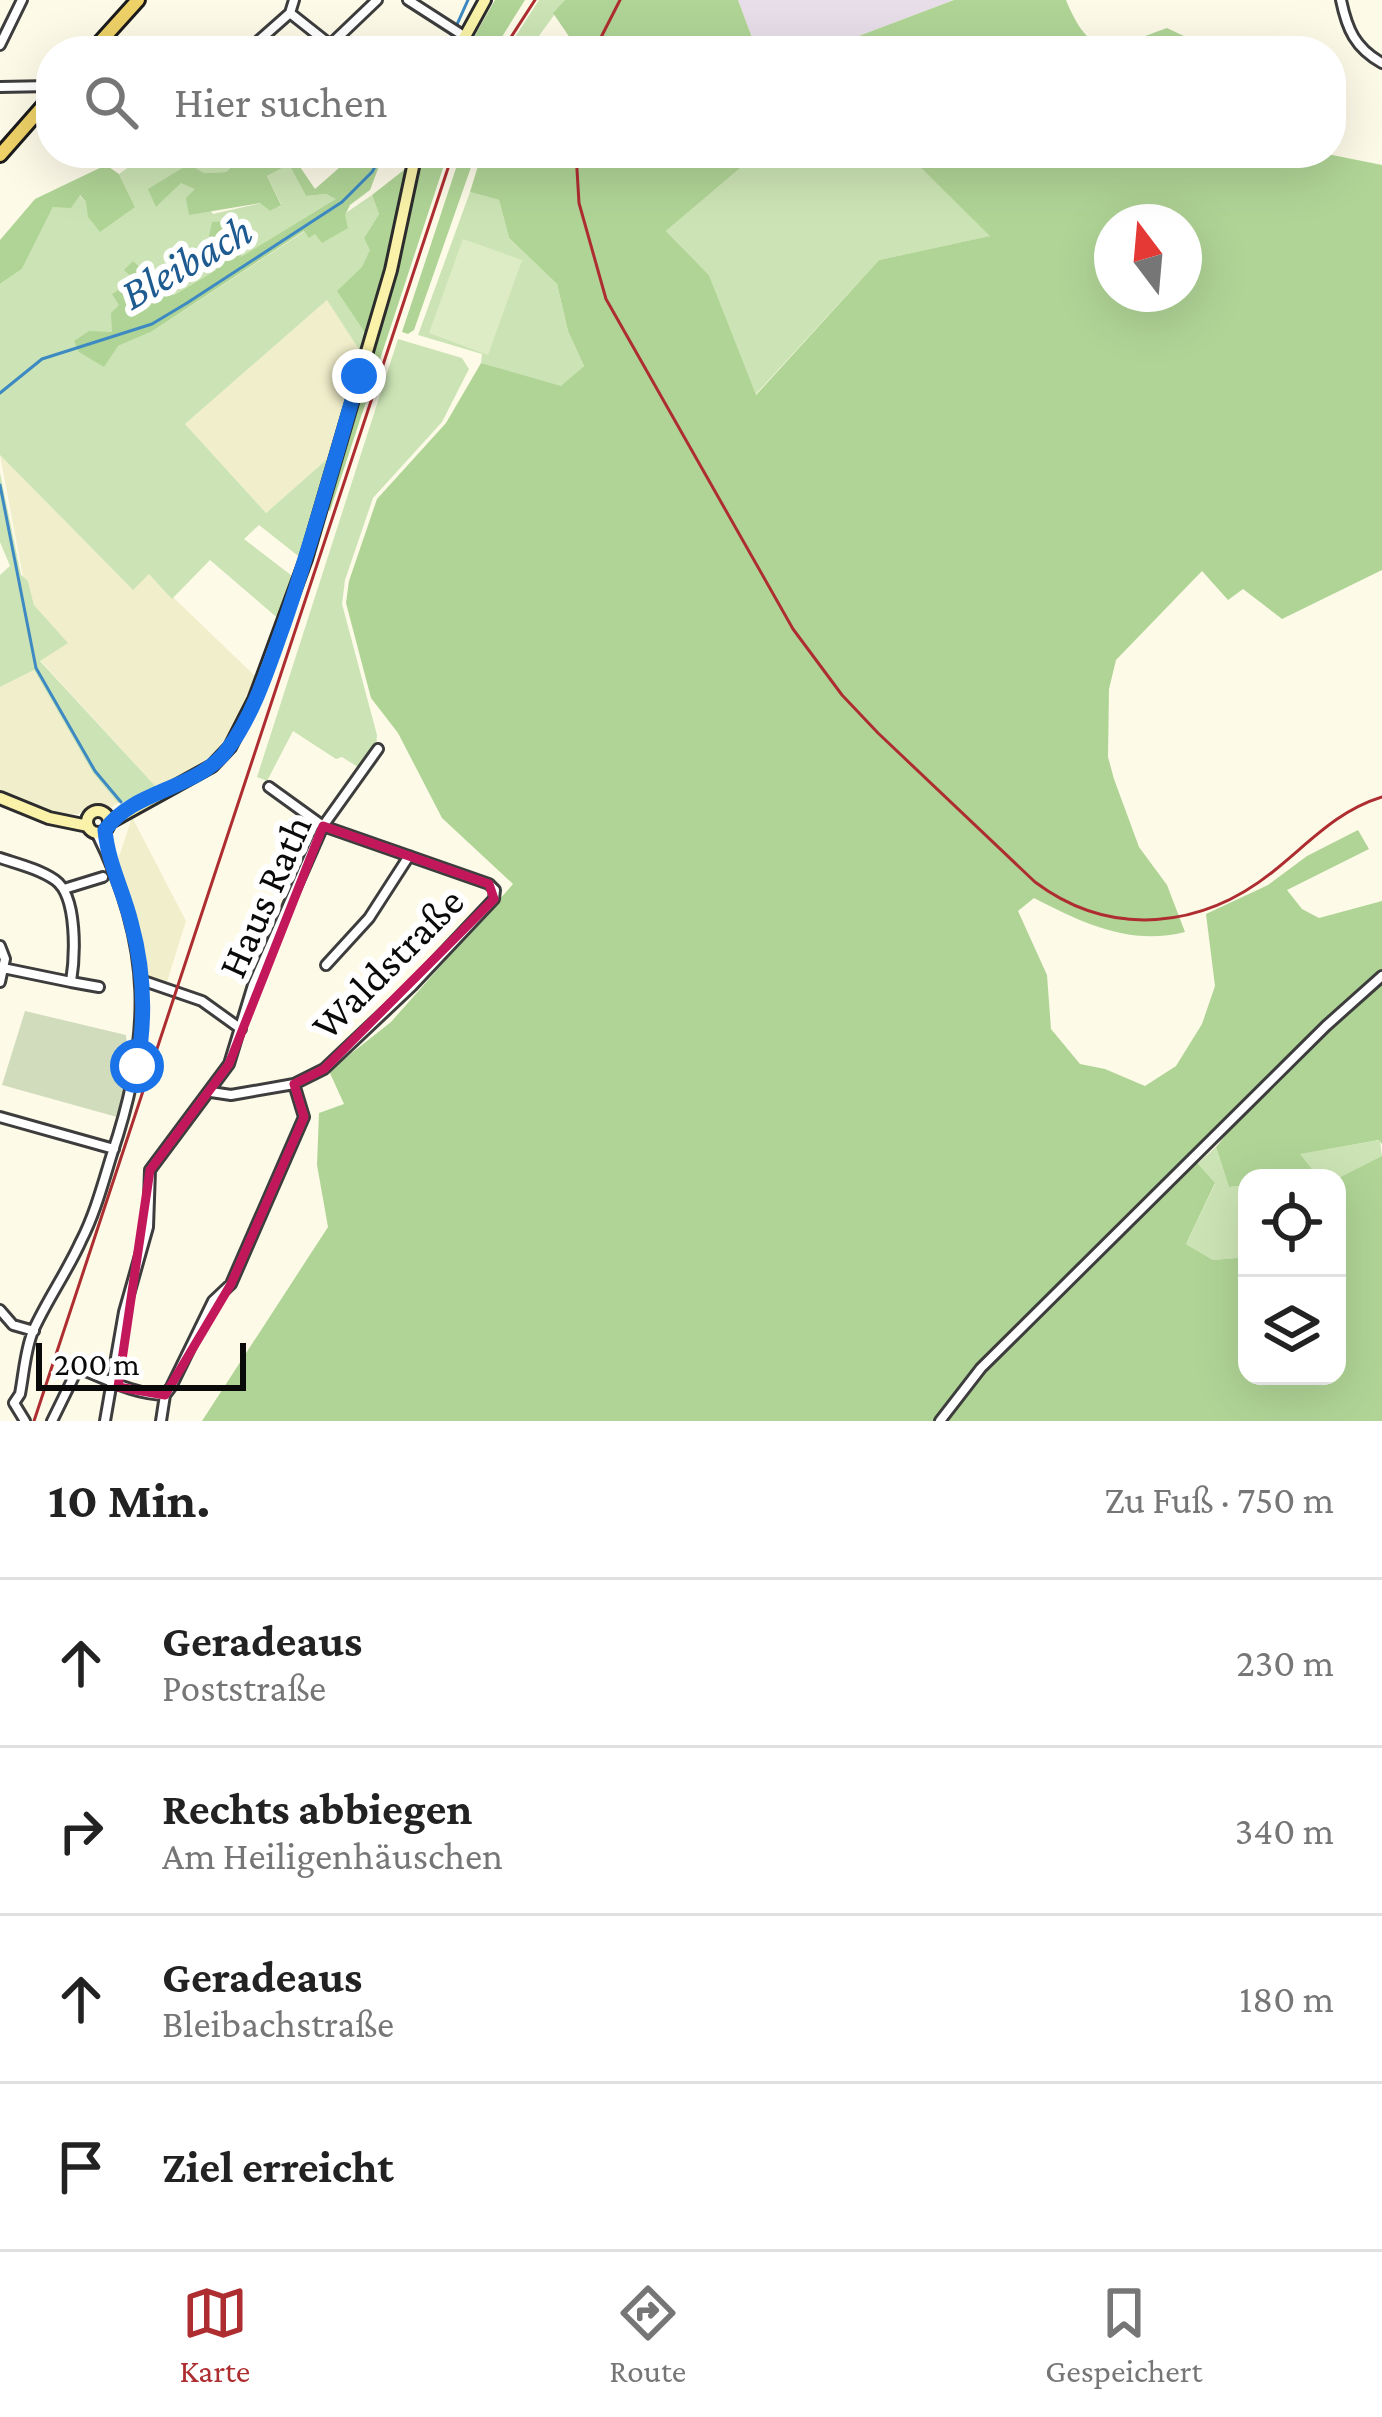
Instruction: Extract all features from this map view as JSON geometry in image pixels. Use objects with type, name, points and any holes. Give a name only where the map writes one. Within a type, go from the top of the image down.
[{"type":"main road","points":[[106,36],[138,0]]},
{"type":"main road","points":[[461,34],[485,0]]},
{"type":"main road","points":[[0,155],[36,114]]},
{"type":"main road","points":[[0,798],[63,821],[99,824],[203,773],[230,747],[268,666],[306,560],[391,270],[413,168]]},
{"type":"street","points":[[0,45],[22,0]]},
{"type":"street","points":[[264,36],[290,13],[294,0]]},
{"type":"street","points":[[344,36],[377,0]]},
{"type":"street","points":[[408,0],[461,34]]},
{"type":"street","points":[[1341,0],[1349,33],[1382,63]]},
{"type":"street","points":[[290,13],[320,36]]},
{"type":"street","points":[[0,87],[36,86]]},
{"type":"street","name":"Haus Rath","points":[[105,1421],[124,1312],[148,1227],[150,1170],[223,1075],[254,985],[323,826],[378,749]]},
{"type":"street","name":"Waldstraße","points":[[211,1092],[231,1095],[294,1084],[324,1069],[350,1048],[494,898],[495,890],[489,884],[323,826],[269,787]]},
{"type":"street","points":[[14,1403],[34,1331],[81,1243],[134,1082],[141,980],[132,923],[99,824]]},
{"type":"street","points":[[326,965],[369,918],[410,856]]},
{"type":"street","points":[[0,858],[53,878],[64,889],[75,949],[70,982]]},
{"type":"street","points":[[64,889],[103,877]]},
{"type":"street","points":[[0,946],[5,958],[0,982]]},
{"type":"street","points":[[3,968],[99,987]]},
{"type":"street","points":[[940,1421],[981,1368],[1325,1026],[1382,976]]},
{"type":"street","points":[[141,980],[202,1001],[241,1029]]},
{"type":"street","points":[[142,997],[168,988]]},
{"type":"street","points":[[161,1421],[165,1395],[214,1301],[231,1284],[304,1117],[294,1084]]},
{"type":"street","points":[[0,1117],[114,1149]]},
{"type":"street","points":[[0,1310],[13,1325],[34,1331]]},
{"type":"street","points":[[52,1421],[75,1369],[165,1395]]},
{"type":"street","points":[[0,1400],[14,1403],[25,1421]]},
{"type":"highlighted area","points":[[323,826],[489,884],[494,899],[324,1069],[294,1084],[304,1117],[231,1284],[171,1387],[165,1395],[118,1387],[150,1170],[229,1064]]},
{"type":"shaded area","points":[[738,0],[954,0],[859,36],[751,36]]},
{"type":"shaded area","points":[[328,299],[362,354],[334,453],[266,513],[185,424]]},
{"type":"shaded area","points":[[0,455],[132,589],[149,574],[259,680],[220,752],[195,772],[158,789],[40,660],[67,642],[34,605],[23,577]]},
{"type":"shaded area","points":[[34,670],[93,773],[118,803],[110,808],[93,806],[78,814],[55,814],[0,795],[0,687]]},
{"type":"shaded area","points":[[132,817],[186,921],[166,985],[146,975],[136,920],[116,866]]},
{"type":"green space","points":[[495,0],[525,0],[502,36],[475,36]]},
{"type":"green space","points":[[539,0],[565,0],[539,36],[516,36]]},
{"type":"green space","points":[[565,0],[738,0],[751,36],[569,36],[553,13]]},
{"type":"green space","points":[[954,0],[1066,0],[1088,36],[859,36]]},
{"type":"green space","points":[[1167,28],[1184,36],[1142,36]]},
{"type":"green space","points":[[1346,158],[1382,165],[1382,570],[1282,619],[1243,589],[1228,600],[1202,571],[1116,660],[1109,689],[1108,757],[1139,847],[1167,885],[1185,932],[1145,936],[1107,930],[1034,898],[1018,911],[1047,975],[1051,1029],[1080,1064],[1145,1086],[1176,1066],[1202,1024],[1215,986],[1206,914],[1268,885],[1307,856],[1358,830],[1369,849],[1287,890],[1302,909],[1319,918],[1382,901],[1382,1144],[1379,1140],[1300,1154],[1312,1169],[1238,1169],[1238,1186],[1229,1187],[1216,1147],[1260,1093],[1257,1091],[1197,1163],[1215,1183],[1186,1244],[1213,1260],[1238,1258],[1238,1385],[1346,1385],[1346,1174],[1382,1156],[1382,1421],[202,1421],[328,1227],[317,1165],[319,1113],[344,1104],[329,1071],[391,1022],[513,884],[442,818],[398,733],[371,698],[346,603],[377,499],[446,423],[481,363],[561,386],[584,366],[568,331],[557,284],[509,238],[499,200],[470,192],[477,168],[740,168],[666,231],[709,275],[756,395],[879,260],[990,236],[921,168],[1346,168]]},
{"type":"green space","points":[[100,168],[110,168],[119,174],[135,207],[100,232],[80,195],[71,208],[53,207],[22,269],[0,284],[0,240],[35,199]]},
{"type":"green space","points":[[127,168],[186,168],[157,206],[181,182],[196,189],[213,214],[261,203],[270,211],[281,204],[267,176],[281,168],[292,168],[306,196],[326,194],[337,199],[240,258],[242,243],[209,236],[216,270],[174,295],[133,261],[137,293],[119,305],[118,346],[151,332],[305,231],[315,234],[372,195],[379,214],[364,238],[371,249],[364,275],[362,354],[327,300],[185,424],[266,513],[334,453],[302,559],[259,525],[244,539],[296,579],[281,621],[210,560],[172,599],[149,574],[133,590],[0,455],[0,284],[22,269],[53,207],[79,195],[86,202],[135,207],[119,174]]},
{"type":"green space","points":[[182,168],[226,172],[230,168],[282,168],[267,176],[281,205],[270,211],[260,203],[189,215],[186,198],[195,189],[181,183],[156,207],[148,189]]},
{"type":"green space","points":[[196,168],[230,168],[226,172],[204,173]]},
{"type":"green space","points":[[291,168],[301,168],[315,189],[339,168],[378,168],[370,190],[350,205],[345,215],[348,228],[322,243],[315,234],[309,238],[304,231],[151,332],[118,346],[104,367],[79,352],[74,341],[89,331],[112,332],[111,313],[119,305],[112,294],[120,289],[137,292],[136,281],[124,270],[133,261],[174,295],[216,270],[209,236],[212,222],[232,221],[241,228],[241,257],[336,199],[326,194],[306,196]]},
{"type":"green space","points":[[409,168],[368,337],[337,291],[362,267],[370,250],[364,238],[379,214],[372,195]]},
{"type":"green space","points":[[419,168],[443,168],[330,511],[325,508],[404,247]]},
{"type":"green space","points":[[456,168],[471,168],[414,330],[402,332]]},
{"type":"green space","points":[[740,168],[921,168],[991,236],[879,260],[755,395],[709,275],[666,231]]},
{"type":"green space","points":[[470,192],[499,200],[509,238],[557,284],[568,331],[584,366],[561,387],[481,363],[482,354],[418,335]]},
{"type":"green space","points":[[463,239],[522,260],[488,355],[429,333]]},
{"type":"green space","points":[[398,339],[462,358],[469,369],[442,422],[373,498],[345,580],[342,604],[377,735],[376,749],[361,769],[293,731],[267,781],[257,777]]},
{"type":"green space","points":[[0,473],[21,575],[28,581],[34,605],[68,643],[40,661],[158,789],[139,799],[118,803],[93,773],[34,670],[0,687],[0,575],[10,566],[0,542]]},
{"type":"green space","points":[[25,1011],[126,1035],[129,1074],[117,1117],[2,1085]]},
{"type":"green space","points":[[1380,1140],[1382,1156],[1346,1175],[1346,1169],[1310,1169],[1298,1154]]},
{"type":"green space","points":[[1216,1147],[1229,1187],[1238,1186],[1238,1258],[1213,1260],[1186,1244],[1215,1184],[1197,1164]]},
{"type":"waterway","name":"Bleibach","points":[[452,36],[468,0]]},
{"type":"waterway","name":"Bleibach","points":[[0,393],[42,359],[152,324],[187,303],[342,202],[374,168]]},
{"type":"waterway","points":[[0,485],[36,668],[95,771],[121,802]]},
{"type":"railway","points":[[512,36],[535,0]]},
{"type":"railway","points":[[602,36],[620,0]]},
{"type":"railway","points":[[34,1421],[448,168]]},
{"type":"railway","points":[[577,168],[579,203],[606,299],[793,629],[842,695],[878,733],[1035,882],[1064,900],[1125,919],[1187,915],[1247,890],[1338,819],[1382,797]]},
{"type":"route","points":[[137,1066],[142,1026],[140,966],[132,923],[107,855],[105,830],[133,807],[203,773],[230,747],[268,666],[306,560],[359,376]]}]
